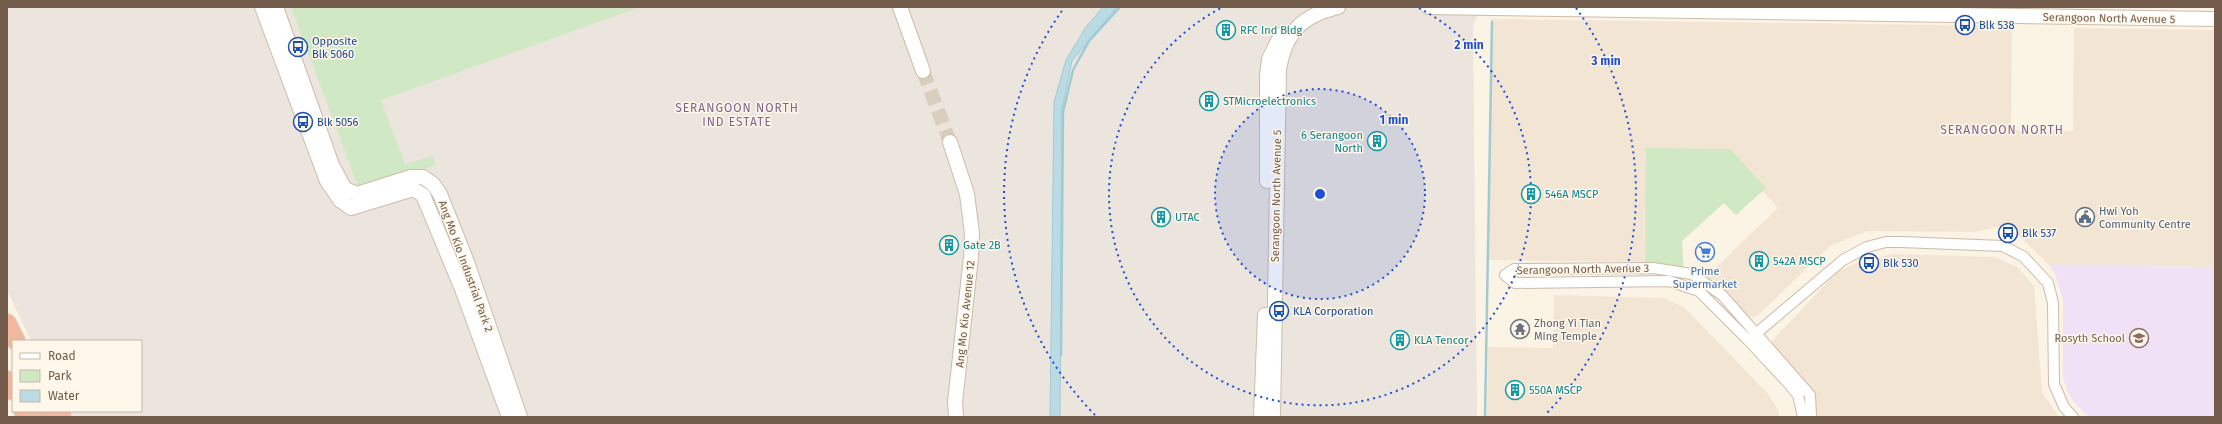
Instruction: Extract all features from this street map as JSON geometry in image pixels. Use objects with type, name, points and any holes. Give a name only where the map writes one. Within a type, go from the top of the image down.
[{"type":"highway","points":[[7,323],[16,340]]},
{"type":"highway","points":[[7,380],[12,389]]},
{"type":"street","name":"Ang Mo Kio Industrial Park 2","points":[[262,7],[327,181],[340,200],[351,208],[414,189],[423,195],[462,289],[509,417]]},
{"type":"street","name":"Ang Mo Kio Industrial Park 2","points":[[276,7],[332,165],[345,189],[357,194],[412,177],[423,177],[432,184],[440,194],[467,262],[504,375],[520,417]]},
{"type":"street","points":[[900,7],[923,71]]},
{"type":"street","name":"Serangoon North Avenue 5","points":[[1262,417],[1267,267],[1267,76],[1269,59],[1274,47],[1286,28],[1295,19],[1312,7]]},
{"type":"street","name":"Serangoon North Avenue 5","points":[[1273,417],[1278,69],[1282,52],[1291,34],[1301,23],[1318,13],[1338,7]]},
{"type":"street","name":"Serangoon North Avenue 5","points":[[1428,7],[1731,10],[2215,19]]},
{"type":"street","name":"Serangoon North Avenue 5","points":[[1805,7],[2215,14]]},
{"type":"street","name":"Ang Mo Kio Avenue 12","points":[[950,142],[967,194],[972,232],[972,257],[955,402],[956,417]]},
{"type":"street","points":[[1752,336],[1843,260],[1867,247],[1886,242],[2003,246],[2024,257],[2048,283],[2053,303],[2054,384],[2064,407],[2073,417]]},
{"type":"street","name":"Serangoon North Avenue 3","points":[[1803,417],[1798,395],[1752,336],[1722,295],[1692,274],[1653,268],[1514,269],[1505,275],[1514,283],[1669,281],[1699,291],[1752,336],[1810,394],[1811,417]]},
{"type":"street","points":[[1531,269],[1531,283]]},
{"type":"street","points":[[2039,274],[2045,284],[2050,303],[2050,384],[2060,407],[2068,417]]},
{"type":"shaded area","points":[[7,7],[1481,7],[1473,26],[1477,417],[67,417],[65,412],[142,412],[142,340],[31,340],[7,290]]},
{"type":"shaded area","points":[[1491,19],[2012,26],[2011,130],[2073,131],[2074,28],[2215,30],[2215,267],[2049,265],[2013,230],[2002,226],[1975,232],[1868,231],[1830,246],[1757,316],[1744,319],[1704,279],[1778,208],[1731,156],[1649,262],[1488,260]]},
{"type":"shaded area","points":[[1892,254],[1994,257],[2017,267],[2034,286],[2042,392],[2059,417],[1813,417],[1800,378],[1770,343],[1837,272],[1856,263]]},
{"type":"shaded area","name":"Rosyth School","points":[[2049,265],[2215,267],[2215,417],[2090,417],[2085,414],[2073,401],[2067,390],[2063,377],[2063,300],[2055,274]]},
{"type":"shaded area","points":[[1554,295],[1664,298],[1685,308],[1769,395],[1779,412],[1779,417],[1487,417],[1488,347],[1553,348]]},
{"type":"green space","points":[[291,7],[640,7],[381,100],[405,164],[433,156],[436,165],[359,189]]},
{"type":"green space","points":[[1646,148],[1730,149],[1766,188],[1736,215],[1724,203],[1682,241],[1684,275],[1645,271]]},
{"type":"water","points":[[1103,7],[1117,7],[1072,61],[1062,109],[1060,417],[1050,417],[1054,102],[1066,60],[1086,27]]},
{"type":"waterway","points":[[1061,355],[1063,112],[1073,70],[1089,41],[1120,7]]},
{"type":"waterway","points":[[1485,417],[1492,22]]},
{"type":"tunnel","points":[[923,71],[950,142]]},
{"type":"place","name":"Blk 538","points":[[1965,25]]},
{"type":"place","name":"RFC Ind Bldg","points":[[1226,30]]},
{"type":"place","name":"Opposite Blk 5060","points":[[298,47]]},
{"type":"place","name":"STMicroelectronics","points":[[1209,101]]},
{"type":"place","name":"Blk 5056","points":[[303,122]]},
{"type":"place","name":"6 Serangoon North","points":[[1377,141]]},
{"type":"place","name":"546A MSCP","points":[[1531,194]]},
{"type":"place","name":"UTAC","points":[[1161,217]]},
{"type":"place","name":"Hwi Yoh Community Centre","points":[[2085,217]]},
{"type":"place","name":"Blk 537","points":[[2008,233]]},
{"type":"place","name":"Gate 2B","points":[[949,245]]},
{"type":"place","name":"Prime Supermarket","points":[[1705,252]]},
{"type":"place","name":"542A MSCP","points":[[1759,261]]},
{"type":"place","name":"Blk 530","points":[[1869,263]]},
{"type":"place","name":"KLA Corporation","points":[[1279,311]]},
{"type":"place","name":"Zhong Yi Tian Ming Temple","points":[[1520,329]]},
{"type":"place","name":"Rosyth School","points":[[2139,338]]},
{"type":"place","name":"KLA Tencor","points":[[1400,340]]},
{"type":"place","name":"550A MSCP","points":[[1515,390]]},
{"type":"district","name":"SERANGOON NORTH IND ESTATE","points":[[737,115]]},
{"type":"district","name":"SERANGOON NORTH","points":[[2002,130]]}]
